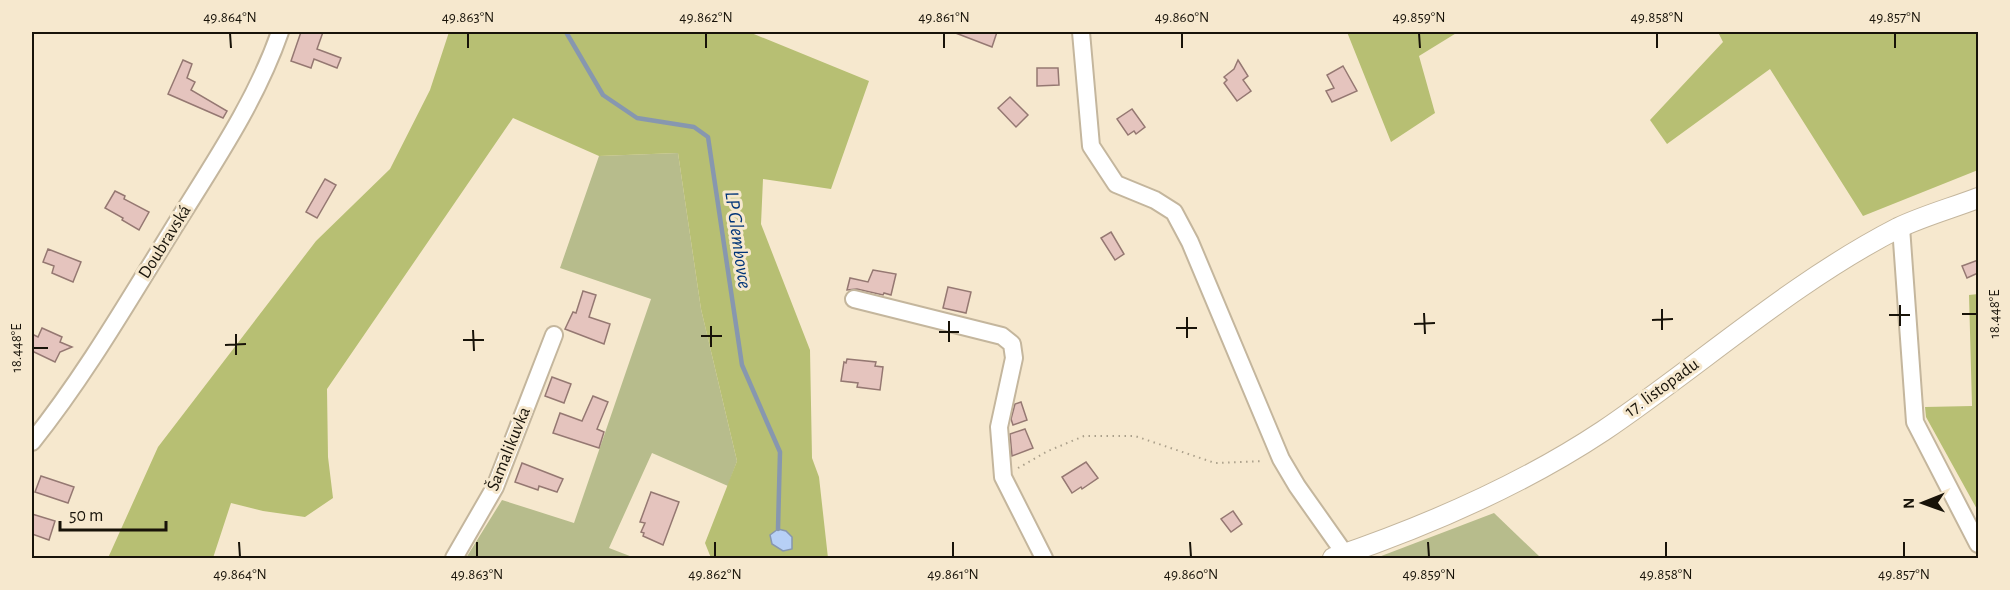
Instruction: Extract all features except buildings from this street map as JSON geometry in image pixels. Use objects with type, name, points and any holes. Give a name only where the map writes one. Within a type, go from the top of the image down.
[{"type":"main road","name":"17. listopadu","points":[[1339,556],[1453,512],[1514,483],[1560,457],[1638,406],[1804,284],[1838,262],[1901,227],[1978,198]]},
{"type":"street","name":"Doubravská","points":[[32,442],[126,306],[239,123],[271,59],[280,32]]},
{"type":"street","points":[[1081,32],[1091,146],[1116,184],[1155,200],[1174,212],[1190,242],[1281,459],[1339,556]]},
{"type":"street","points":[[1901,227],[1915,422],[1978,543]]},
{"type":"street","points":[[854,299],[1002,336],[1011,344],[1014,358],[999,427],[1003,477],[1044,558]]},
{"type":"street","name":"Šamalikuvka","points":[[454,558],[495,487],[554,335]]},
{"type":"street","points":[[32,416],[48,422]]},
{"type":"path","points":[[1003,477],[1048,451],[1084,436],[1135,436],[1215,464],[1281,459]]},
{"type":"green space","points":[[449,32],[749,32],[869,81],[831,189],[763,179],[761,224],[810,350],[812,458],[819,477],[828,558],[711,558],[705,543],[737,461],[701,309],[678,153],[599,156],[513,118],[327,389],[328,457],[333,498],[305,517],[263,511],[231,503],[213,558],[108,558],[158,447],[316,241],[390,169],[430,90]]},
{"type":"green space","points":[[1347,32],[1458,32],[1419,56],[1435,113],[1391,142]]},
{"type":"green space","points":[[1718,32],[1978,32],[1978,170],[1863,216],[1770,69],[1667,144],[1650,120],[1723,42]]},
{"type":"green space","points":[[678,153],[701,309],[737,461],[728,486],[652,453],[609,548],[635,558],[466,558],[502,500],[574,523],[651,299],[560,268],[599,156]]},
{"type":"green space","points":[[1978,294],[1978,511],[1926,417],[1925,407],[1972,406],[1969,295]]},
{"type":"green space","points":[[1494,513],[1541,558],[1376,558]]},
{"type":"water","points":[[778,529],[786,531],[792,537],[792,549],[783,551],[772,544],[770,535]]},
{"type":"waterway","name":"LP Glembovce","points":[[566,32],[603,95],[637,118],[694,127],[708,137],[742,365],[780,452],[778,529]]}]
